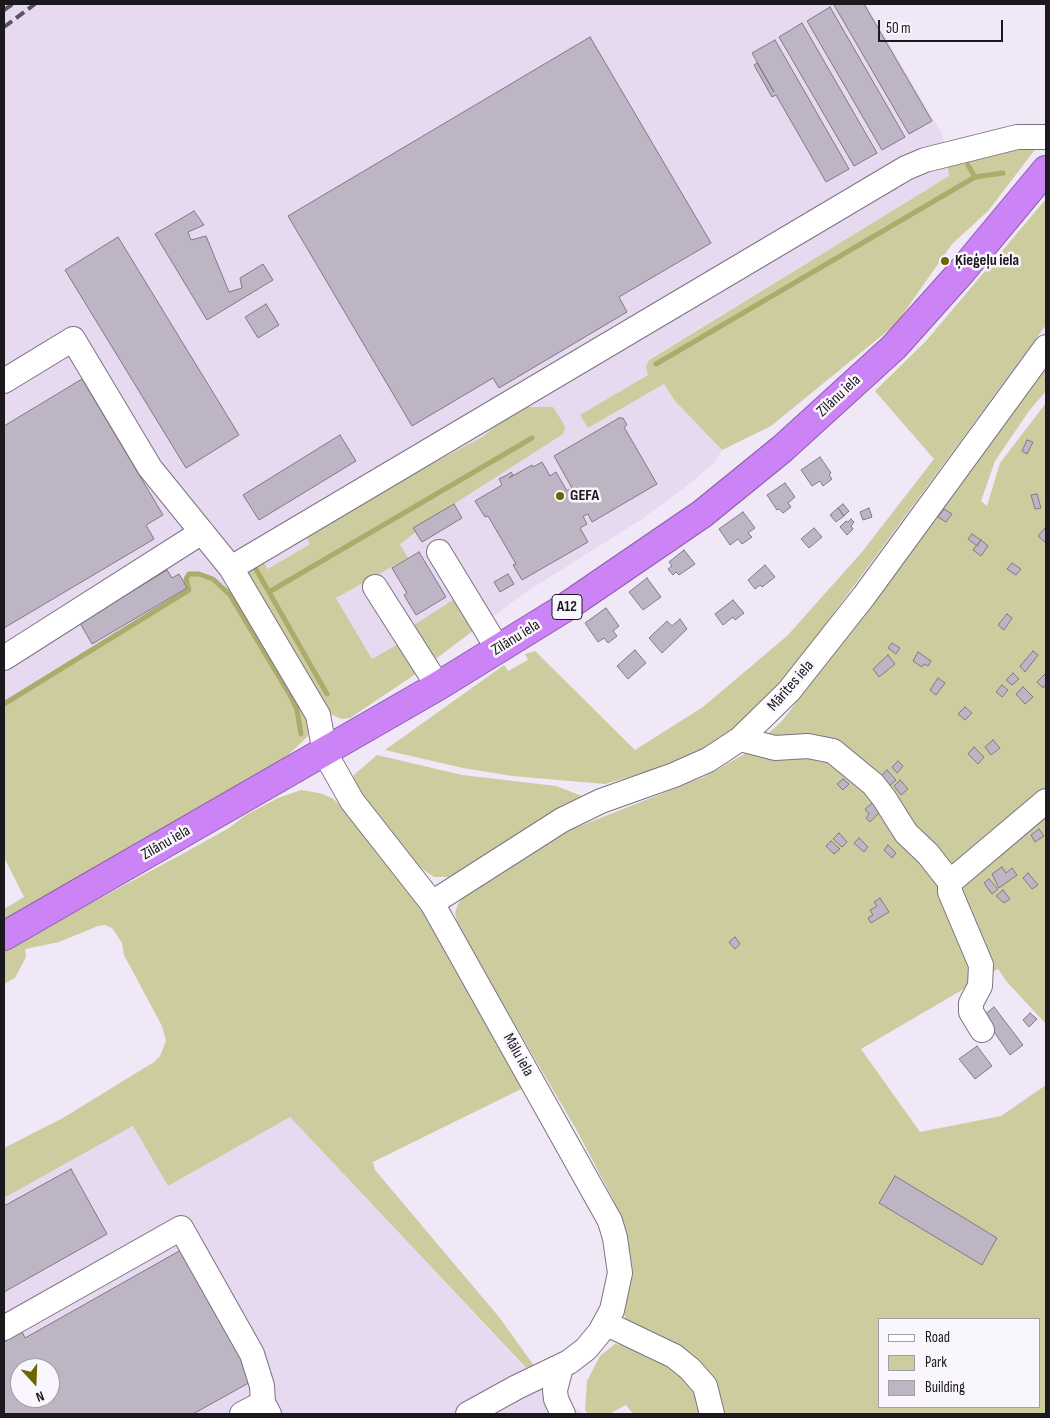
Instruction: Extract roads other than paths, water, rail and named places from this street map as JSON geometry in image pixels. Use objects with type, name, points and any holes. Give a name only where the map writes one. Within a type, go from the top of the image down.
[{"type":"highway","name":"Zīlānu iela","points":[[4,936],[325,753],[438,686],[651,550],[702,514],[782,449],[894,347],[962,272],[1046,170]]},
{"type":"street","points":[[232,568],[906,168],[925,160],[1017,137],[1046,136]]},
{"type":"street","name":"Mālu iela","points":[[4,381],[73,339],[150,468],[232,568],[318,715],[325,753],[352,801],[432,903],[610,1221],[615,1238],[620,1273],[612,1310],[586,1349],[561,1367],[517,1387],[468,1414]]},
{"type":"street","name":"Mārītes iela","points":[[432,903],[570,816],[601,801],[674,775],[708,760],[740,739],[789,691],[864,596],[1046,347]]},
{"type":"street","points":[[4,658],[202,532]]},
{"type":"street","points":[[439,552],[498,649]]},
{"type":"street","points":[[375,587],[438,686]]},
{"type":"street","points":[[740,739],[775,748],[808,746],[833,751],[873,784],[906,833],[928,854],[950,882],[950,892],[980,965],[980,986],[971,1003],[971,1012],[982,1030]]},
{"type":"street","points":[[950,882],[1046,801]]},
{"type":"street","points":[[4,1328],[181,1228],[252,1354],[262,1386],[266,1409],[242,1414]]},
{"type":"street","points":[[605,1323],[674,1356],[690,1369],[705,1386],[712,1414]]},
{"type":"street","points":[[561,1367],[555,1390],[562,1414]]},
{"type":"waterway","points":[[656,364],[975,177],[968,165]]},
{"type":"waterway","points":[[975,177],[1003,173]]},
{"type":"waterway","points":[[269,592],[532,438]]},
{"type":"waterway","points":[[253,564],[327,694]]},
{"type":"waterway","points":[[4,704],[189,590],[186,579],[189,574],[199,574],[213,579],[230,595],[290,695],[297,710],[301,734]]},
{"type":"railway","points":[[4,10],[13,4]]},
{"type":"railway","points":[[4,27],[35,4]]},
{"type":"place","name":"Ķieģeļu iela","points":[[945,261]]},
{"type":"place","name":"GEFA","points":[[560,496]]}]
